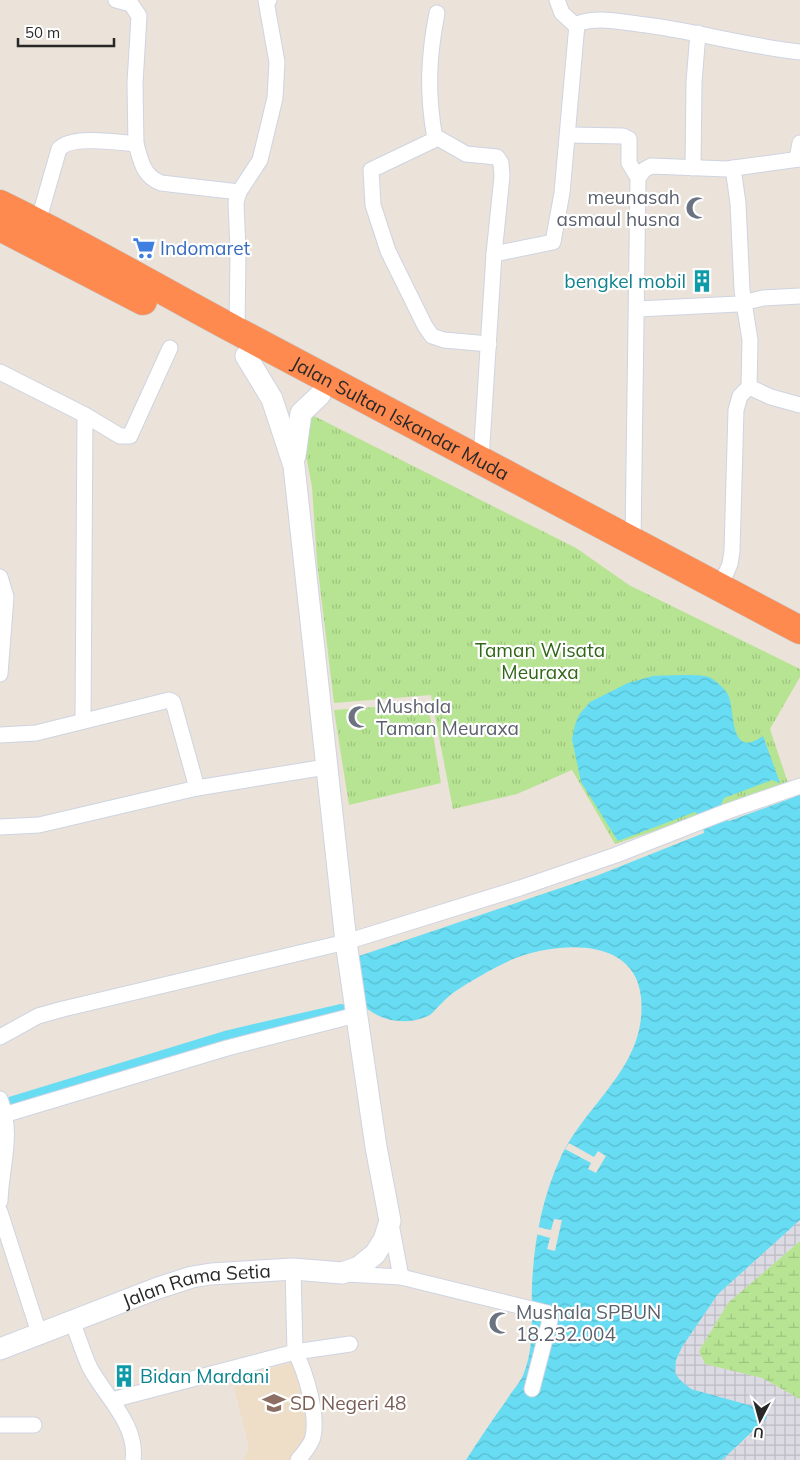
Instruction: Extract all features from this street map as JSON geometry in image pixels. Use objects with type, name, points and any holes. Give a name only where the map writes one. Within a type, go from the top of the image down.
[{"type":"highway","name":"Jalan Sultan Iskandar Muda","points":[[0,204],[38,222],[236,331],[800,630]]},
{"type":"highway","name":"Jalan Sultan Iskandar Muda","points":[[0,227],[800,650]]},
{"type":"street","points":[[116,0],[131,4],[139,16],[135,83],[136,144],[144,170],[151,179],[161,183],[239,192]]},
{"type":"street","points":[[236,331],[238,251],[236,204],[239,192],[260,160],[269,130],[275,98],[277,62],[267,0]]},
{"type":"street","points":[[558,0],[562,13],[576,26]]},
{"type":"street","points":[[435,139],[429,104],[429,71],[437,13]]},
{"type":"street","points":[[494,254],[553,242],[562,194],[577,24],[588,20],[598,20],[677,28],[765,48],[800,52]]},
{"type":"street","points":[[693,168],[694,82],[698,33]]},
{"type":"street","points":[[568,135],[623,136],[629,139],[629,163],[638,178],[638,309],[633,540]]},
{"type":"street","points":[[482,460],[501,163],[497,158],[466,154],[438,138],[371,170],[373,205],[388,250],[417,310],[432,336],[444,340],[489,344]]},
{"type":"street","points":[[38,222],[59,149],[64,143],[76,141],[136,144]]},
{"type":"street","points":[[638,178],[644,170],[651,166],[733,168],[799,159],[800,143]]},
{"type":"street","points":[[720,587],[728,570],[732,551],[736,410],[740,396],[749,387],[750,340],[744,303],[733,168]]},
{"type":"street","points":[[638,309],[744,303],[763,298],[800,296]]},
{"type":"street","points":[[0,372],[85,415],[120,436],[130,436],[170,348]]},
{"type":"street","points":[[246,356],[272,399],[294,466],[346,945],[355,1012],[401,1277]]},
{"type":"street","points":[[749,387],[800,405]]},
{"type":"street","points":[[294,466],[301,413],[320,395]]},
{"type":"street","points":[[84,720],[85,415]]},
{"type":"street","points":[[0,577],[6,597],[0,674]]},
{"type":"street","points":[[0,735],[36,733],[169,700],[173,702],[197,788]]},
{"type":"street","points":[[0,827],[39,826],[197,788],[326,767]]},
{"type":"street","points":[[0,1037],[38,1016],[63,1009],[346,945],[616,855],[728,811],[800,786]]},
{"type":"street","points":[[40,1333],[0,1208],[6,1154],[2,1110],[355,1012]]},
{"type":"street","points":[[342,1273],[359,1267],[375,1254],[384,1240],[390,1221]]},
{"type":"street","points":[[293,1269],[295,1352],[304,1376],[315,1419],[312,1439],[298,1460]]},
{"type":"street","name":"Jalan Rama Setia","points":[[0,1349],[192,1277],[293,1269],[401,1277],[548,1313],[550,1320],[532,1389]]},
{"type":"street","points":[[72,1321],[91,1369],[112,1400],[132,1438],[134,1460]]},
{"type":"street","points":[[112,1400],[295,1352],[350,1344]]},
{"type":"street","points":[[0,1426],[34,1426]]},
{"type":"shaded area","points":[[800,1220],[800,1241],[728,1303],[699,1351],[705,1364],[762,1378],[800,1399],[800,1460],[722,1460],[759,1427],[756,1407],[691,1389],[679,1379],[675,1372],[676,1360],[682,1347],[718,1294]]},
{"type":"shaded area","name":"SD Negeri 48","points":[[298,1361],[317,1429],[293,1460],[244,1460],[249,1447],[232,1378]]},
{"type":"green space","name":"Taman Wisata Meuraxa","points":[[312,415],[576,548],[629,585],[800,669],[800,677],[770,729],[789,786],[615,844],[572,770],[517,794],[453,809],[431,695],[334,703],[317,562],[312,487],[303,440]]},
{"type":"green space","points":[[428,703],[441,783],[349,805],[334,710]]},
{"type":"green space","points":[[800,1241],[800,1399],[762,1378],[705,1364],[699,1351],[728,1303]]},
{"type":"water","points":[[692,675],[711,678],[722,686],[728,694],[739,739],[745,742],[752,742],[763,736],[780,783],[772,780],[724,798],[719,809],[722,818],[729,821],[800,795],[800,1220],[718,1294],[682,1347],[676,1360],[675,1372],[679,1379],[691,1389],[764,1410],[767,1418],[722,1460],[466,1460],[523,1376],[530,1352],[535,1253],[540,1220],[548,1189],[560,1159],[571,1139],[625,1064],[635,1044],[641,1022],[641,997],[636,978],[626,964],[611,954],[594,949],[576,947],[557,948],[521,956],[493,969],[453,993],[430,1015],[413,1020],[395,1021],[378,1016],[364,1006],[359,956],[596,876],[704,833],[701,817],[695,812],[618,841],[581,782],[572,739],[579,715],[590,702],[628,683],[653,676]]},
{"type":"pier","points":[[569,1143],[594,1157],[598,1151],[606,1156],[596,1173],[588,1169],[591,1163],[565,1149]]},
{"type":"pier","points":[[554,1219],[562,1220],[555,1251],[547,1249],[550,1238],[536,1234],[538,1227],[551,1230]]},
{"type":"waterway","points":[[0,1107],[229,1037],[341,1011]]},
{"type":"place","name":"meunasah asmaul husna","points":[[697,208]]},
{"type":"place","name":"Indomaret","points":[[144,248]]},
{"type":"place","name":"bengkel mobil","points":[[702,281]]},
{"type":"place","name":"Mushala Taman Meuraxa","points":[[359,717]]},
{"type":"place","name":"Mushala SPBUN 18.232.004","points":[[500,1323]]},
{"type":"place","name":"Bidan Mardani","points":[[124,1376]]},
{"type":"place","name":"SD Negeri 48","points":[[274,1403]]}]
